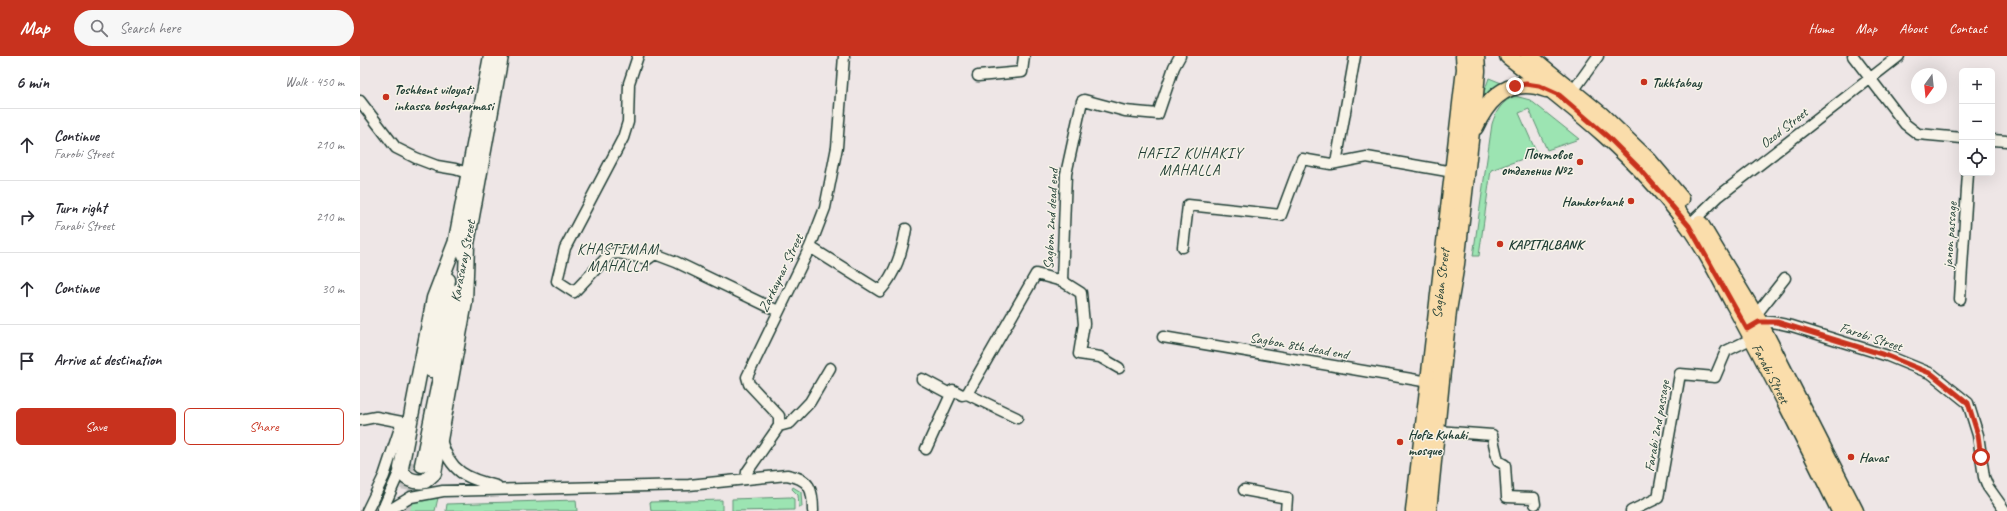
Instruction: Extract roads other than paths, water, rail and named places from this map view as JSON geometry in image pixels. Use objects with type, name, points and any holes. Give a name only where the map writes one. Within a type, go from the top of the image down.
[{"type":"main road","name":"Karasaray Street","points":[[474,175],[491,56]]},
{"type":"main road","name":"Karasaray Street","points":[[412,465],[501,56]]},
{"type":"main road","name":"Sagban Street","points":[[1414,511],[1465,69],[1464,56]]},
{"type":"main road","name":"Sagban Street","points":[[1428,511],[1448,311],[1456,264],[1471,137],[1477,71],[1476,56]]},
{"type":"main road","name":"Farabi Street","points":[[1508,56],[1566,93]]},
{"type":"main road","name":"Farabi Street","points":[[1529,56],[1693,222],[1753,326],[1855,511]]},
{"type":"main road","points":[[1471,137],[1488,104],[1501,92],[1509,88],[1521,84],[1566,93]]},
{"type":"main road","points":[[461,243],[465,302],[434,473],[430,478],[422,482],[412,481],[404,475],[412,465],[407,423],[434,298],[461,243]]},
{"type":"main road","name":"Farabi Street","points":[[1753,326],[1840,511]]},
{"type":"street","points":[[638,56],[629,83],[628,122],[623,138],[564,248],[556,281],[574,292],[610,254],[619,253],[648,259],[655,254],[676,262],[778,311]]},
{"type":"street","name":"Zarkaynar Street","points":[[778,426],[780,416],[749,384],[747,377],[810,247],[825,208],[837,147],[844,56]]},
{"type":"street","points":[[978,76],[1022,72],[1024,56]]},
{"type":"street","name":"Sagbon 2nd dead end","points":[[967,394],[1036,274],[1062,281],[1066,174],[1082,102],[1084,100],[1124,111],[1158,114],[1174,67],[1180,56]]},
{"type":"street","points":[[1336,163],[1355,56]]},
{"type":"street","points":[[1566,93],[1582,78],[1598,56]]},
{"type":"street","points":[[1853,56],[1905,124],[1918,134],[1959,138]]},
{"type":"street","name":"Ozod Street","points":[[1693,222],[1719,196],[1899,56]]},
{"type":"street","points":[[360,101],[396,148],[437,166],[455,169],[474,175]]},
{"type":"street","points":[[1995,140],[2007,141]]},
{"type":"street","points":[[1183,247],[1188,205],[1281,215],[1300,160],[1302,159],[1326,164],[1367,157],[1453,172]]},
{"type":"street","name":"janon passage","points":[[1960,298],[1968,176]]},
{"type":"street","points":[[810,247],[880,291],[889,281],[902,254],[906,229]]},
{"type":"street","points":[[1753,326],[1785,278]]},
{"type":"street","points":[[1062,281],[1081,293],[1084,324],[1079,354],[1100,357],[1119,368]]},
{"type":"street","name":"Farobi Street","points":[[1753,326],[1777,322],[1792,326],[1888,356],[1932,374],[1968,403],[1978,435],[1984,477],[1988,486],[2006,509]]},
{"type":"street","name":"Farabi 2nd passage","points":[[1631,511],[1658,498],[1680,374],[1715,377],[1726,351],[1753,326]]},
{"type":"street","name":"Sagbon 8th dead end","points":[[1163,337],[1429,382]]},
{"type":"street","points":[[746,479],[747,472],[778,426],[790,423],[810,402],[830,368]]},
{"type":"street","points":[[922,379],[950,394]]},
{"type":"street","points":[[926,449],[952,390],[962,395],[967,394],[1017,418]]},
{"type":"street","points":[[360,420],[376,417],[407,423],[367,511]]},
{"type":"street","points":[[1437,431],[1492,436],[1498,461],[1505,465],[1507,497],[1534,498],[1535,504]]},
{"type":"street","points":[[440,439],[449,461],[468,478],[511,489]]},
{"type":"street","points":[[382,511],[412,465]]},
{"type":"street","points":[[388,511],[411,497],[427,493],[511,489],[689,485],[787,475],[804,481],[812,491],[813,511]]},
{"type":"street","points":[[1244,490],[1287,498],[1286,511]]},
{"type":"tunnel","points":[[403,511],[413,462]]},
{"type":"place","name":"Tukhtabay","points":[[1644,82]]},
{"type":"place","name":"Toshkent viloyati inkassa boshqarmasi","points":[[386,97]]},
{"type":"place","name":"Почтовое отделение №2","points":[[1580,162]]},
{"type":"place","name":"Hamkorbank","points":[[1631,201]]},
{"type":"place","name":"KAPITALBANK","points":[[1500,244]]},
{"type":"place","name":"Hofiz Kuhaki mosque","points":[[1400,442]]},
{"type":"place","name":"Havas","points":[[1851,457]]},
{"type":"district","name":"HAFIZ KUHAKIY MAHALLA","points":[[1190,162]]},
{"type":"district","name":"KHASTIMAM MAHALLA","points":[[618,258]]}]
